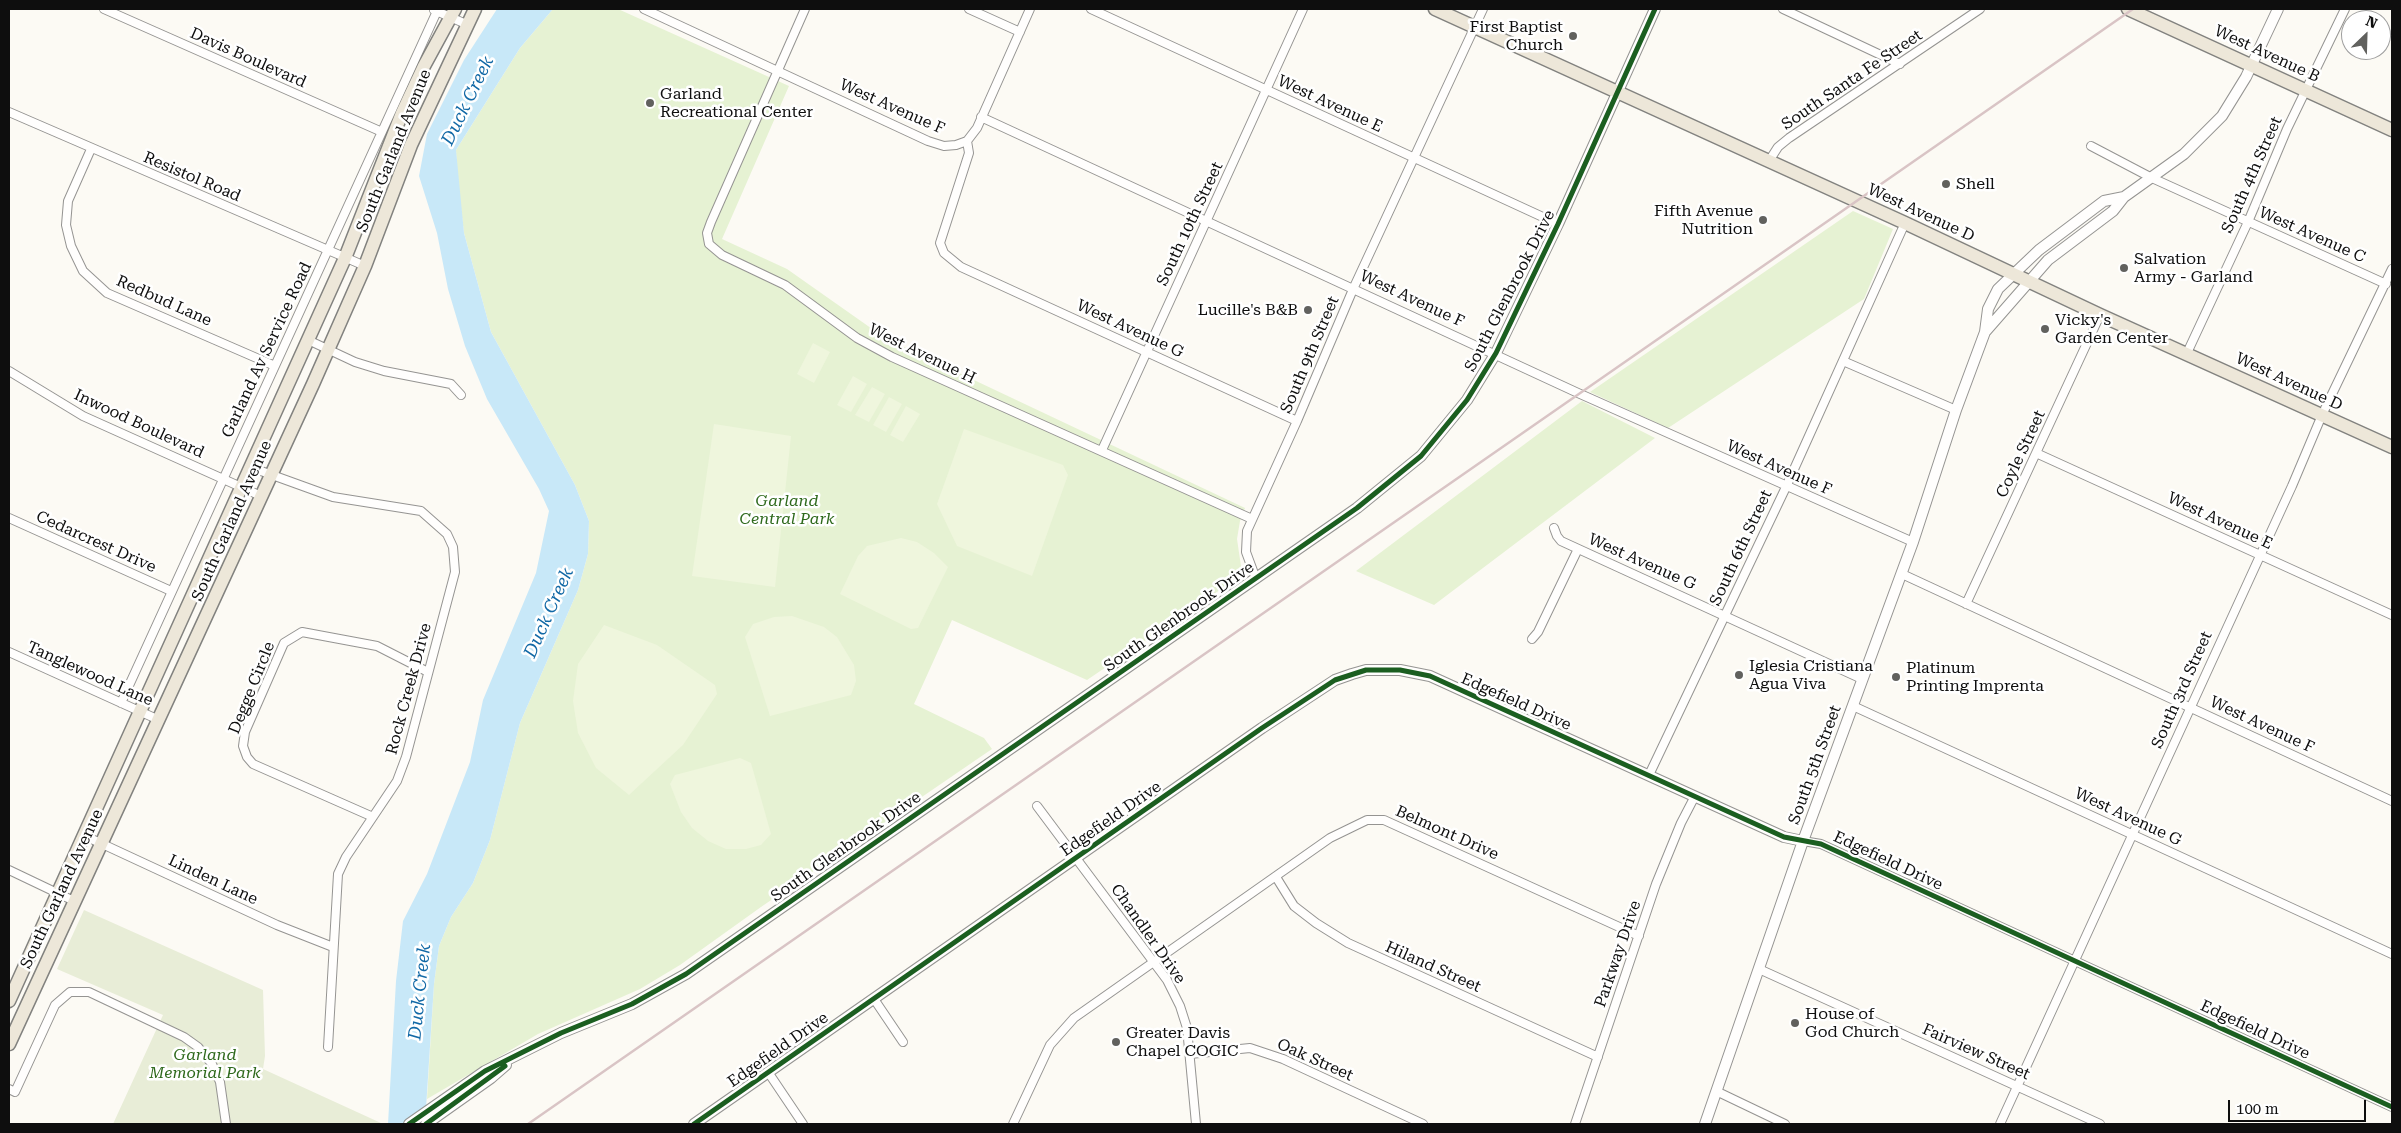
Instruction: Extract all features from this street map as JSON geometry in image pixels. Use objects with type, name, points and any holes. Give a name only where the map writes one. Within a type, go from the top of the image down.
[{"type":"main road","name":"South Garland Avenue","points":[[9,1044],[159,720],[365,266],[411,145],[466,24],[476,9]]},
{"type":"main road","name":"West Avenue D","points":[[1435,9],[1905,223],[2100,315],[2392,446]]},
{"type":"main road","name":"West Avenue B","points":[[2128,9],[2392,130]]},
{"type":"main road","name":"South Garland Avenue","points":[[9,1001],[56,892],[345,258],[402,113],[452,12]]},
{"type":"street","name":"Davis Boulevard","points":[[104,9],[382,132]]},
{"type":"street","name":"Garland Av Service Road","points":[[120,704],[328,251],[436,9]]},
{"type":"street","points":[[436,9],[452,12],[466,24]]},
{"type":"street","name":"West Avenue F","points":[[647,9],[928,140],[944,146],[956,145],[967,141]]},
{"type":"street","points":[[778,71],[805,9]]},
{"type":"street","points":[[969,9],[1020,32]]},
{"type":"street","points":[[967,141],[977,128],[1030,9]]},
{"type":"street","name":"West Avenue E","points":[[1091,9],[1558,224]]},
{"type":"street","name":"South 10th Street","points":[[1102,450],[1303,9]]},
{"type":"street","name":"South 9th Street","points":[[1256,579],[1246,552],[1246,539],[1252,520],[1297,421],[1354,287],[1482,9]]},
{"type":"street","name":"South Glenbrook Drive","points":[[426,1124],[485,1071],[561,1033],[632,1004],[686,974],[1358,508],[1420,456],[1467,400],[1496,353],[1558,224],[1655,9]]},
{"type":"street","points":[[1783,9],[1900,64]]},
{"type":"street","name":"South Santa Fe Street","points":[[1769,161],[1778,147],[1789,138],[1980,9]]},
{"type":"street","name":"South 5th Street","points":[[1985,332],[2028,280],[2048,260],[2113,211],[2124,197],[2152,178],[2197,142],[2222,116],[2234,100],[2278,9]]},
{"type":"street","name":"South 4th Street","points":[[2187,353],[2344,9]]},
{"type":"street","name":"West Avenue H","points":[[778,71],[711,222],[707,233],[709,244],[722,255],[786,285],[857,338],[892,357],[1102,450],[1252,520]]},
{"type":"street","name":"Resistol Road","points":[[9,112],[90,149],[365,266]]},
{"type":"street","name":"West Avenue F","points":[[981,116],[1786,487],[1913,542]]},
{"type":"street","name":"West Avenue G","points":[[967,141],[969,153],[940,243],[944,253],[952,261],[1297,421]]},
{"type":"street","name":"West Avenue C","points":[[2092,146],[2152,178],[2386,284]]},
{"type":"street","name":"Redbud Lane","points":[[90,149],[68,201],[66,225],[71,246],[83,271],[107,293],[275,366]]},
{"type":"street","name":"South 5th Street","points":[[1705,1124],[1803,841],[1902,574],[1956,410],[1985,332],[1988,309],[1998,289],[2013,273],[2058,235],[2104,201],[2124,197]]},
{"type":"street","name":"South 6th Street","points":[[1649,775],[1786,487],[1905,223]]},
{"type":"street","name":"South 3rd Street","points":[[2000,1124],[2322,415],[2392,269]]},
{"type":"street","name":"Coyle Street","points":[[1966,604],[2100,315]]},
{"type":"street","points":[[308,340],[355,362],[384,371],[451,384],[461,395]]},
{"type":"street","points":[[1842,360],[1956,410]]},
{"type":"street","name":"Inwood Boulevard","points":[[9,371],[83,416],[261,496]]},
{"type":"street","name":"West Avenue E","points":[[2036,453],[2392,615]]},
{"type":"street","name":"Rock Creek Drive","points":[[250,467],[270,476],[333,497],[421,511],[447,534],[453,547],[455,569],[406,758],[397,781],[346,857],[338,874],[332,947],[328,1047]]},
{"type":"street","name":"Cedarcrest Drive","points":[[9,518],[171,591]]},
{"type":"street","name":"West Avenue G","points":[[1554,528],[1557,536],[1562,541],[1578,549],[1862,679]]},
{"type":"street","points":[[1532,639],[1538,632],[1578,549]]},
{"type":"street","name":"West Avenue F","points":[[1902,574],[2392,801]]},
{"type":"street","name":"Degge Circle","points":[[373,817],[253,764],[243,746],[245,732],[284,643],[302,632],[376,646],[428,672]]},
{"type":"street","name":"Tanglewood Lane","points":[[9,652],[120,704],[159,720]]},
{"type":"street","name":"Edgefield Drive","points":[[694,1124],[1335,680],[1366,670],[1400,670],[1430,676],[1784,838],[1821,844],[2392,1107]]},
{"type":"street","name":"West Avenue G","points":[[1853,706],[2392,954]]},
{"type":"street","name":"Parkway Drive","points":[[1575,1124],[1639,936],[1681,823],[1695,796]]},
{"type":"street","name":"Chandler Drive","points":[[1037,806],[1167,980],[1180,1006],[1187,1028],[1196,1124]]},
{"type":"street","name":"Belmont Drive","points":[[1013,1124],[1050,1045],[1074,1018],[1330,838],[1355,824],[1367,820],[1384,820],[1639,936]]},
{"type":"street","name":"Linden Lane","points":[[82,835],[277,925],[332,947]]},
{"type":"street","points":[[9,870],[74,901]]},
{"type":"street","name":"Hiland Street","points":[[1276,877],[1294,906],[1316,923],[1348,943],[1598,1057]]},
{"type":"street","name":"Fairview Street","points":[[1759,969],[2100,1124]]},
{"type":"street","points":[[9,1089],[15,1092],[55,1005],[70,992],[90,992],[184,1037],[198,1047],[212,1064],[220,1082],[226,1124]]},
{"type":"street","points":[[874,999],[903,1042]]},
{"type":"street","name":"Oak Street","points":[[1190,1054],[1250,1048],[1283,1059],[1423,1124]]},
{"type":"street","points":[[768,1072],[803,1124]]},
{"type":"street","points":[[1716,1091],[1785,1124]]},
{"type":"street","name":"South Glenbrook Drive","points":[[409,1124],[459,1095]]},
{"type":"green space","name":"Garland Central Park","points":[[553,9],[618,9],[789,86],[722,239],[787,269],[885,338],[1245,508],[1240,521],[1237,539],[1242,573],[1239,577],[1087,680],[952,620],[914,704],[984,738],[992,749],[761,907],[680,965],[640,989],[538,1034],[427,1099],[434,984],[439,946],[451,917],[473,883],[490,840],[520,723],[578,590],[588,554],[589,521],[575,485],[491,332],[464,233],[457,177],[456,150],[520,48]]},
{"type":"green space","points":[[1853,211],[1893,229],[1864,299],[1668,428],[1590,392]]},
{"type":"green space","points":[[813,343],[830,352],[814,383],[797,374]]},
{"type":"green space","points":[[853,376],[867,384],[851,412],[837,405]]},
{"type":"green space","points":[[872,387],[885,394],[869,422],[855,415]]},
{"type":"green space","points":[[889,397],[902,404],[886,432],[873,425]]},
{"type":"green space","points":[[1582,401],[1655,438],[1434,605],[1356,571]]},
{"type":"green space","points":[[906,406],[920,414],[903,442],[890,435]]},
{"type":"green space","points":[[714,424],[791,436],[775,587],[692,576]]},
{"type":"green space","points":[[964,429],[1063,465],[1068,475],[1032,576],[957,546],[937,504]]},
{"type":"green space","points":[[901,538],[917,542],[934,553],[948,567],[918,628],[911,629],[840,594],[858,556],[867,546]]},
{"type":"green space","points":[[792,616],[824,627],[837,637],[854,665],[856,681],[851,695],[770,716],[745,637],[753,624],[774,617]]},
{"type":"green space","points":[[604,625],[657,645],[715,685],[717,694],[683,745],[629,795],[596,768],[578,733],[573,701],[578,664]]},
{"type":"green space","points":[[740,758],[751,763],[771,834],[761,845],[746,849],[726,849],[708,841],[692,828],[681,812],[670,784],[675,775]]},
{"type":"green space","name":"Garland Memorial Park","points":[[84,910],[263,990],[265,1056],[263,1069],[381,1123],[113,1124],[163,1015],[57,969]]},
{"type":"water","name":"Duck Creek","points":[[497,9],[553,9],[520,48],[456,150],[464,233],[491,332],[575,485],[589,521],[588,554],[578,590],[520,723],[490,840],[473,883],[451,917],[439,946],[434,984],[425,1124],[388,1124],[396,981],[403,921],[427,874],[470,762],[483,700],[536,573],[549,511],[539,489],[487,399],[465,346],[448,289],[437,233],[419,176],[427,134],[464,60]]},
{"type":"railway","points":[[528,1124],[2133,9]]},
{"type":"cycle path","points":[[409,1124],[485,1071],[561,1033],[632,1004],[686,974],[1357,508],[1421,456],[1467,400],[1496,353],[1558,224],[1655,9]]},
{"type":"cycle path","points":[[694,1124],[1262,728],[1335,680],[1366,670],[1400,670],[1430,676],[1784,837],[1821,844],[2392,1107]]},
{"type":"cycle path","points":[[426,1124],[505,1066]]},
{"type":"place","name":"First Baptist Church","points":[[1573,36]]},
{"type":"place","name":"Garland Recreational Center","points":[[650,103]]},
{"type":"place","name":"Shell","points":[[1946,184]]},
{"type":"place","name":"Fifth Avenue Nutrition","points":[[1763,220]]},
{"type":"place","name":"Salvation Army - Garland","points":[[2124,268]]},
{"type":"place","name":"Lucille's B&B","points":[[1308,310]]},
{"type":"place","name":"Vicky's Garden Center","points":[[2045,329]]},
{"type":"place","name":"Iglesia Cristiana Agua Viva","points":[[1739,675]]},
{"type":"place","name":"Platinum Printing Imprenta","points":[[1896,677]]},
{"type":"place","name":"House of God Church","points":[[1795,1023]]},
{"type":"place","name":"Greater Davis Chapel COGIC","points":[[1116,1042]]}]
